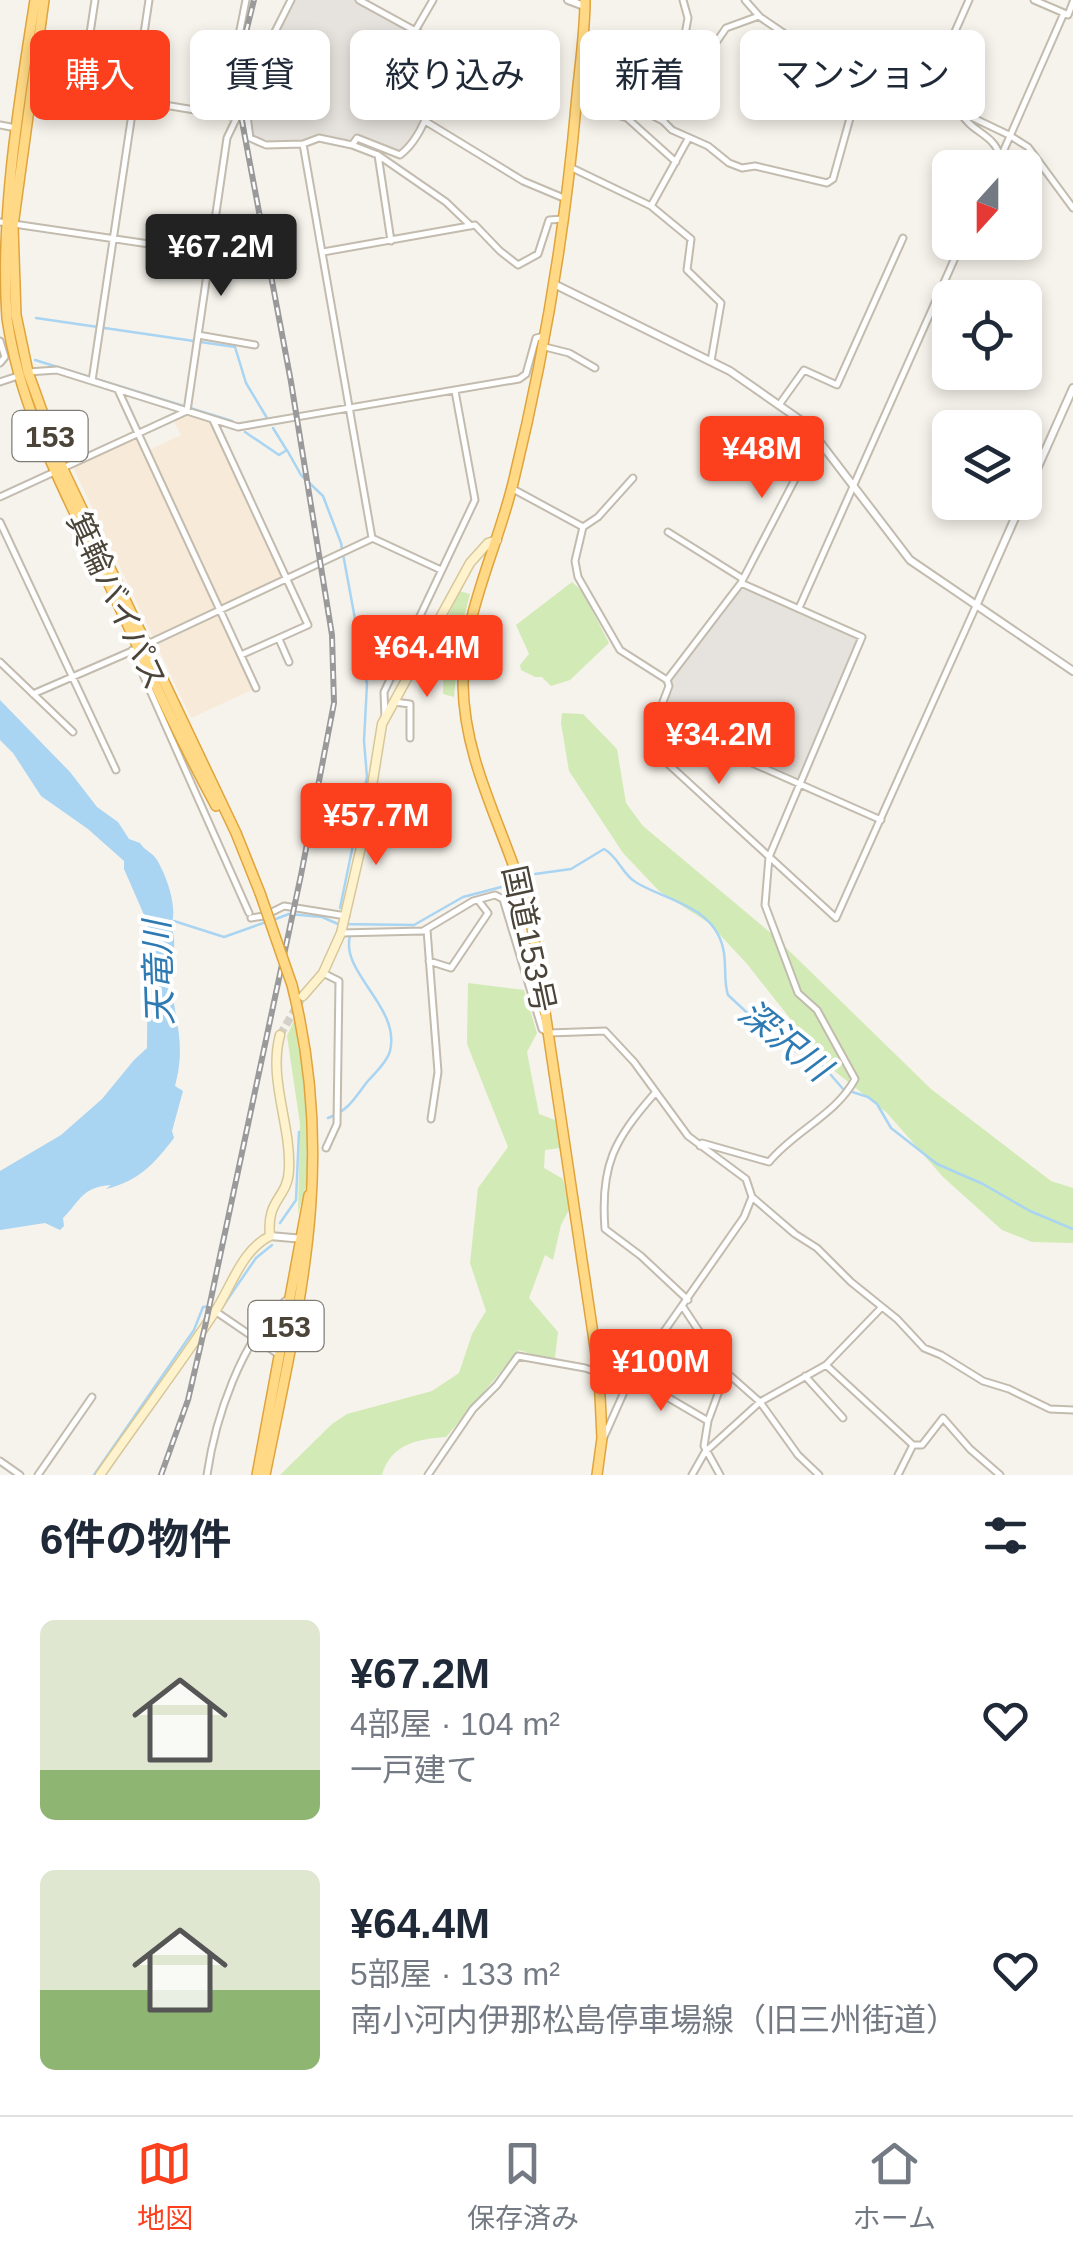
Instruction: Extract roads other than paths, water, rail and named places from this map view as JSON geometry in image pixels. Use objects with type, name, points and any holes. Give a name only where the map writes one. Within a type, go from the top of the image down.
[{"type":"highway","name":"箕輪バイパス","points":[[36,0],[6,224],[24,374],[59,470],[139,647],[260,893],[292,986],[312,1095],[314,1178],[261,1475]]},
{"type":"highway","name":"箕輪バイパス","points":[[6,224],[44,0]]},
{"type":"highway","name":"国道153号","points":[[585,3],[567,199],[554,284],[512,488],[468,629],[464,708],[479,777],[528,906],[599,1374],[602,1438],[597,1475]]},
{"type":"highway","name":"箕輪バイパス","points":[[261,1475],[280,1356],[305,1239]]},
{"type":"main road","points":[[303,996],[323,973],[342,932],[370,799],[378,737],[385,718],[470,562],[488,543],[497,540]]},
{"type":"main road","points":[[100,1475],[215,1310],[249,1254],[270,1236],[269,1212],[289,1173],[287,1123],[277,1071],[280,1035]]},
{"type":"street","points":[[90,30],[95,0]]},
{"type":"street","points":[[144,30],[149,0]]},
{"type":"street","points":[[240,30],[246,0]]},
{"type":"street","points":[[275,30],[291,0]]},
{"type":"street","points":[[359,0],[413,30]]},
{"type":"street","points":[[416,30],[433,0]]},
{"type":"street","points":[[568,0],[585,3]]},
{"type":"street","points":[[683,0],[688,18],[686,30]]},
{"type":"street","points":[[746,0],[780,30]]},
{"type":"street","points":[[955,30],[968,0]]},
{"type":"street","points":[[1034,0],[1068,15],[1073,2]]},
{"type":"street","points":[[1003,150],[1064,13]]},
{"type":"street","points":[[720,37],[726,28],[760,16]]},
{"type":"street","points":[[576,102],[580,103]]},
{"type":"street","points":[[92,379],[131,120]]},
{"type":"street","points":[[187,408],[227,138],[236,120]]},
{"type":"street","points":[[248,120],[250,138],[266,145],[303,144],[319,138],[378,155],[446,202],[471,226]]},
{"type":"street","points":[[629,120],[676,162]]},
{"type":"street","points":[[662,121],[742,168],[765,168],[827,184],[833,180],[850,120]]},
{"type":"street","points":[[965,120],[998,150]]},
{"type":"street","points":[[977,120],[1028,148],[1073,208]]},
{"type":"street","points":[[352,145],[357,138],[400,156],[425,121],[523,181],[567,199]]},
{"type":"street","points":[[0,126],[16,128]]},
{"type":"street","points":[[651,206],[688,139]]},
{"type":"street","points":[[303,144],[372,538]]},
{"type":"street","points":[[378,155],[392,241]]},
{"type":"street","points":[[570,167],[651,206],[691,238],[686,270],[721,303],[711,361]]},
{"type":"street","points":[[323,252],[475,225],[518,265],[538,254],[549,220],[564,219]]},
{"type":"street","points":[[6,224],[210,253]]},
{"type":"street","points":[[779,406],[804,370],[837,385],[902,238]]},
{"type":"street","points":[[799,608],[954,260]]},
{"type":"street","points":[[554,284],[711,361],[779,406],[818,436],[910,560],[1073,671]]},
{"type":"street","points":[[0,382],[56,370],[238,427],[523,377],[536,338],[595,368]]},
{"type":"street","points":[[197,340],[255,345]]},
{"type":"street","points":[[0,341],[5,357],[0,363]]},
{"type":"street","points":[[1042,458],[1073,388]]},
{"type":"street","points":[[118,390],[256,688]]},
{"type":"street","points":[[385,718],[384,692],[475,500],[454,390]]},
{"type":"street","points":[[0,498],[187,408]]},
{"type":"street","points":[[213,420],[308,625],[241,655]]},
{"type":"street","points":[[667,680],[742,581],[818,436]]},
{"type":"street","points":[[633,478],[598,517],[583,527],[575,561],[578,576],[620,650],[667,680],[669,686],[653,728],[666,762],[836,918],[1015,520]]},
{"type":"street","points":[[512,488],[583,527]]},
{"type":"street","points":[[0,522],[116,770]]},
{"type":"street","points":[[668,532],[742,581],[862,637],[769,856],[765,905],[798,994],[817,1010],[855,1079],[845,1094],[769,1162],[702,1143],[700,1146]]},
{"type":"street","points":[[372,538],[441,570]]},
{"type":"street","points":[[32,694],[372,538]]},
{"type":"street","points":[[279,639],[290,662]]},
{"type":"street","points":[[139,647],[250,915],[264,916],[284,906],[345,918]]},
{"type":"street","points":[[0,662],[73,732]]},
{"type":"street","points":[[394,702],[410,704],[410,738]]},
{"type":"street","points":[[655,720],[881,820]]},
{"type":"street","points":[[342,932],[410,934],[427,930],[475,901],[495,895],[503,898],[542,1029],[549,1033],[604,1031],[700,1146],[738,1171],[746,1179],[752,1197],[794,1234],[817,1248],[924,1348],[972,1375],[1050,1409],[1073,1410]]},
{"type":"street","points":[[429,961],[451,968],[488,912],[475,901]]},
{"type":"street","points":[[427,930],[438,1072],[432,1120]]},
{"type":"street","points":[[323,973],[339,981],[336,1124],[326,1148]]},
{"type":"street","points":[[656,1092],[614,1144],[607,1175],[604,1229],[688,1300]]},
{"type":"street","points":[[602,1438],[608,1434],[628,1383],[744,1217],[752,1197]]},
{"type":"street","points":[[270,1236],[305,1239]]},
{"type":"street","points":[[207,1475],[231,1381],[284,1301]]},
{"type":"street","points":[[683,1307],[726,1372],[760,1402],[798,1455],[819,1475]]},
{"type":"street","points":[[692,1475],[705,1452],[760,1402],[826,1365],[881,1308]]},
{"type":"street","points":[[215,1310],[280,1356]]},
{"type":"street","points":[[428,1475],[473,1409],[498,1385],[518,1356],[628,1383]]},
{"type":"street","points":[[826,1365],[914,1445],[922,1445],[943,1418],[1000,1475]]},
{"type":"street","points":[[720,1475],[705,1452],[708,1421],[726,1372]]},
{"type":"street","points":[[633,1376],[708,1421]]},
{"type":"street","points":[[806,1376],[842,1418]]},
{"type":"street","points":[[38,1475],[92,1397]]},
{"type":"street","points":[[898,1475],[914,1445]]},
{"type":"street","points":[[0,1461],[20,1475]]},
{"type":"water","name":"天竜川","points":[[0,700],[70,772],[97,807],[118,822],[129,839],[155,857],[172,899],[172,988],[180,1040],[175,1086],[183,1091],[172,1131],[174,1138],[137,1176],[118,1186],[94,1188],[83,1196],[63,1218],[60,1230],[45,1223],[0,1230],[0,1171],[61,1135],[102,1099],[147,1048],[148,924],[124,861],[41,796],[0,740]]},
{"type":"waterway","points":[[36,318],[235,347],[246,383],[267,418]]},
{"type":"waterway","points":[[35,360],[232,421]]},
{"type":"waterway","points":[[273,428],[286,449]]},
{"type":"waterway","points":[[245,432],[279,455],[287,450],[301,475],[323,496],[341,543],[367,684],[367,777],[340,908]]},
{"type":"waterway","name":"深沢川","points":[[535,874],[571,869],[604,849],[632,880],[688,907],[710,923],[723,948],[728,995],[783,1046],[818,1060],[843,1089],[868,1097],[877,1104],[891,1128],[937,1164],[1073,1229]]},
{"type":"waterway","name":"深沢川","points":[[273,920],[289,914],[322,917],[338,924],[414,925],[463,897],[505,886]]},
{"type":"waterway","name":"深沢川","points":[[174,921],[224,937],[266,922]]},
{"type":"waterway","points":[[328,1118],[350,1103],[390,1051],[387,1020],[354,963],[349,950],[350,936]]},
{"type":"waterway","points":[[280,1223],[296,1200],[299,1132]]},
{"type":"waterway","points":[[223,1306],[256,1258],[272,1245]]},
{"type":"waterway","points":[[94,1475],[194,1330],[203,1307],[214,1306]]},
{"type":"tunnel","points":[[280,1035],[303,996]]},
{"type":"railway","points":[[161,1475],[188,1400],[206,1322],[334,703],[332,635],[291,382],[241,116],[240,56],[254,0]]}]
